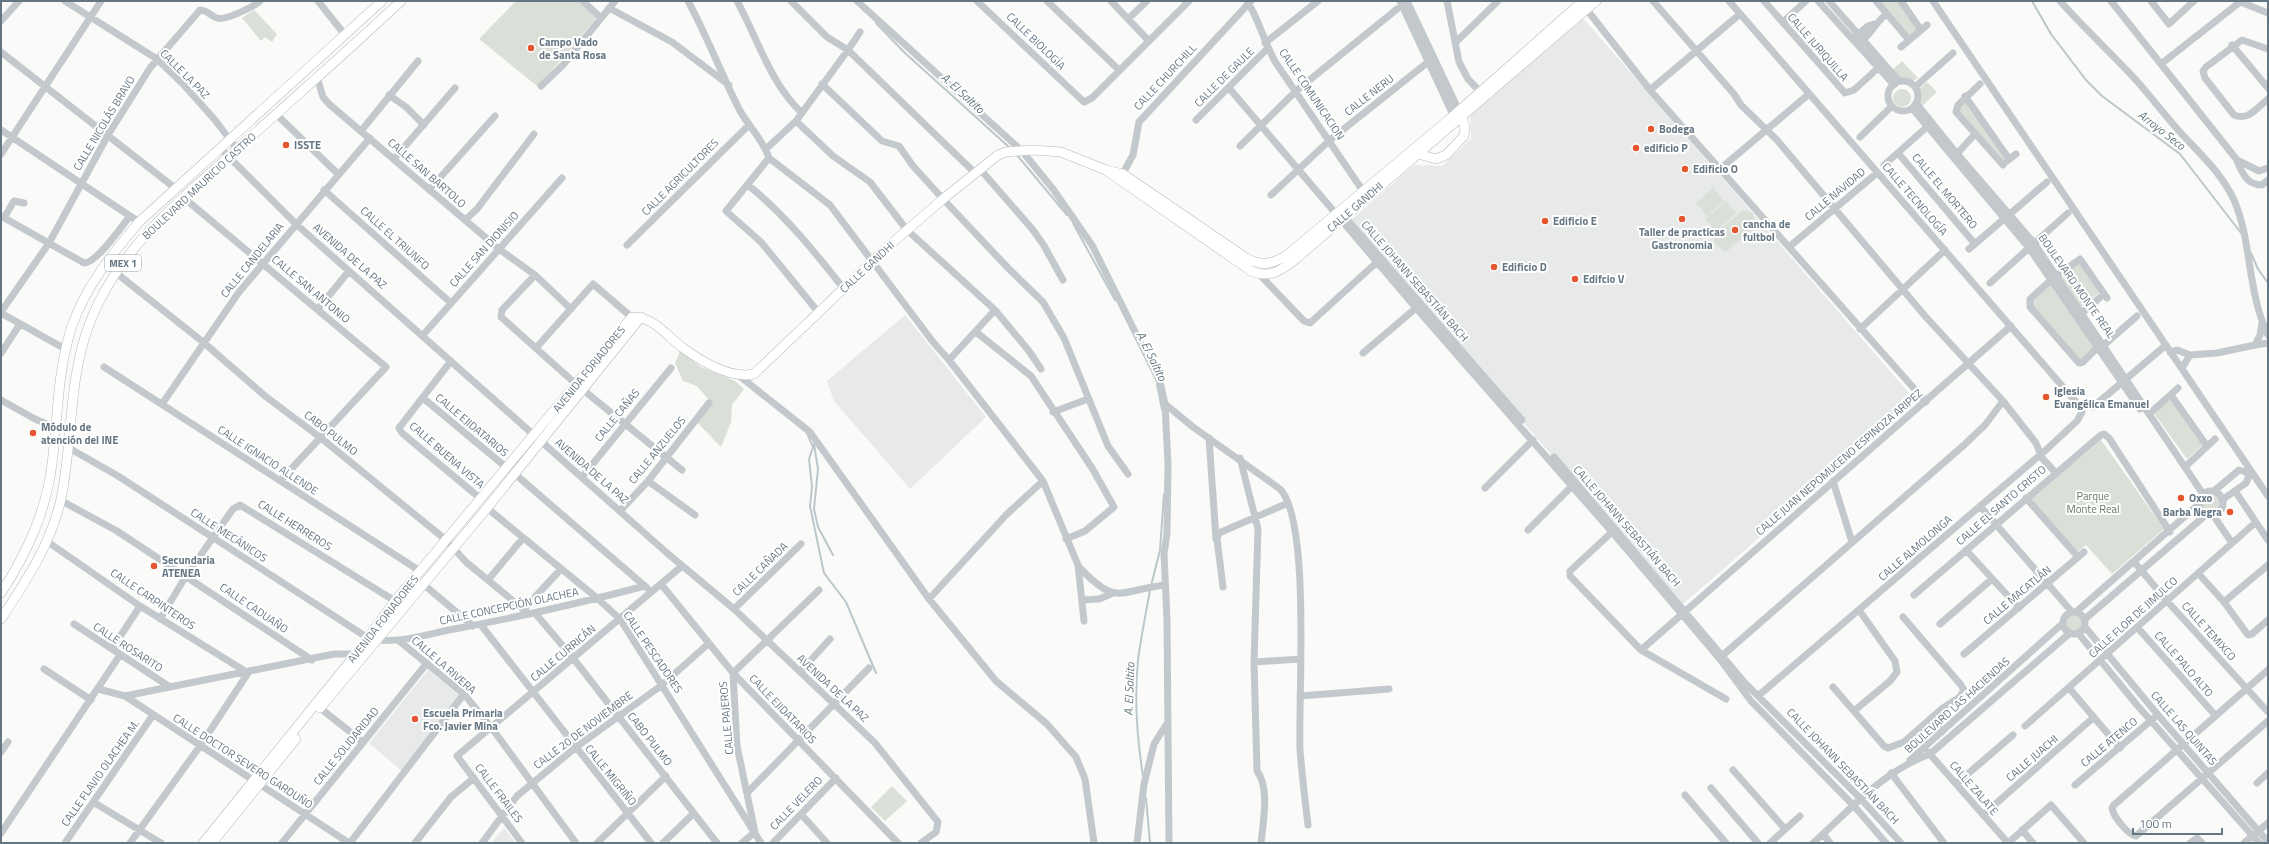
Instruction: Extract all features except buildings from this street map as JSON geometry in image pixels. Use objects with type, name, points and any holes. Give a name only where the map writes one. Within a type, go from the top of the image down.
[{"type":"main road","name":"BOULEVARD MAURICIO CASTRO","points":[[1,591],[32,540],[40,519],[52,465],[58,397],[67,350],[72,327],[90,286],[118,246],[139,222],[382,1]]},
{"type":"main road","name":"BOULEVARD MAURICIO CASTRO","points":[[1,619],[48,542],[60,500],[69,448],[76,378],[81,346],[101,296],[115,272],[145,236],[184,198],[402,1]]},
{"type":"main road","name":"CALLE GANDHI","points":[[1121,177],[1251,271],[1260,275],[1269,276],[1287,266],[1365,193],[1483,95],[1583,3],[1596,1]]},
{"type":"main road","name":"CALLE GANDHI","points":[[1365,193],[1418,154],[1458,116]]},
{"type":"main road","points":[[1418,154],[1436,159],[1446,155],[1464,136],[1465,128],[1458,116]]},
{"type":"main road","name":"CALLE GANDHI","points":[[738,374],[749,375],[760,370],[907,230],[998,155],[1006,152],[1045,150],[1061,152],[1106,170],[1121,177],[1246,258],[1262,265],[1279,260],[1287,255],[1340,216]]},
{"type":"main road","points":[[636,319],[649,320],[699,358],[738,374]]},
{"type":"main road","name":"AVENIDA FORJADORES","points":[[203,843],[320,708],[372,639],[395,601],[507,468],[538,438],[636,319]]},
{"type":"main road","name":"AVENIDA FORJADORES","points":[[212,843],[256,783],[356,654],[423,584],[515,474],[538,438]]},
{"type":"street","points":[[1,21],[19,1]]},
{"type":"street","name":"CALLE LA PAZ","points":[[65,1],[157,59],[194,96],[237,149]]},
{"type":"street","points":[[1,154],[101,1]]},
{"type":"street","name":"CALLE NICOLÁS BRAVO","points":[[1,312],[49,243],[108,135],[157,59],[200,10],[204,10],[216,18],[223,19],[260,1]]},
{"type":"street","points":[[318,1],[345,35]]},
{"type":"street","points":[[583,1],[600,18]]},
{"type":"street","points":[[541,86],[563,65],[615,1]]},
{"type":"street","points":[[688,1],[748,125],[766,149],[769,158],[830,205],[933,342],[949,360],[1043,481],[1078,565],[1083,600],[1084,621]]},
{"type":"street","points":[[737,1],[751,25],[778,86],[791,103],[802,113]]},
{"type":"street","points":[[791,1],[816,28],[827,38],[848,50],[978,171],[1033,230],[1063,280]]},
{"type":"street","points":[[858,1],[1022,151],[1053,189],[1092,245],[1151,363],[1166,404],[1168,479],[1167,533],[1164,554],[1169,843]]},
{"type":"street","name":"CALLE BIOLOGÍA","points":[[977,1],[1078,98],[1084,102],[1089,100],[1119,70]]},
{"type":"street","points":[[1047,1],[1119,70],[1189,1]]},
{"type":"street","points":[[1111,1],[1149,41]]},
{"type":"street","points":[[1128,20],[1147,1]]},
{"type":"street","name":"CALLE DE GAULE","points":[[1196,120],[1229,88],[1266,46],[1318,1]]},
{"type":"street","points":[[1447,1],[1455,43],[1463,71],[1483,95]]},
{"type":"street","points":[[1455,43],[1498,1]]},
{"type":"street","points":[[1654,1],[1734,94],[1740,105],[1768,130],[1903,288],[1925,316],[2003,401],[2032,438],[2041,453],[2042,458],[2055,472]]},
{"type":"street","name":"CALLE TECNOLOGÍA","points":[[1729,1],[2011,326],[2076,402],[2082,412]]},
{"type":"street","name":"CALLE JURIQUILLA","points":[[1764,1],[1845,93],[1854,90],[1878,69]]},
{"type":"street","points":[[1783,22],[1806,1]]},
{"type":"street","points":[[1818,1],[1896,83]]},
{"type":"street","points":[[1829,1],[1858,34],[1858,42],[1878,69],[1896,83],[1908,82],[1915,87],[1918,97],[1914,106],[1900,110],[1892,106],[1889,94],[1896,83]]},
{"type":"street","points":[[1876,1],[1909,40]]},
{"type":"street","points":[[1901,1],[1924,28],[1901,47]]},
{"type":"street","points":[[1933,1],[2182,368],[2249,473],[2268,496]]},
{"type":"street","points":[[2060,1],[2134,79],[2180,132],[2198,148],[2226,186],[2234,200],[2252,286],[2262,323],[2268,335]]},
{"type":"street","points":[[2111,1],[2237,160],[2243,176],[2252,183],[2262,185],[2268,180]]},
{"type":"street","points":[[2151,1],[2169,24],[2194,1]]},
{"type":"street","name":"CALLE COMUNICACION","points":[[1249,2],[1260,23],[1266,46],[1365,193]]},
{"type":"street","name":"CALLE CHURCHILL","points":[[1121,177],[1132,155],[1139,122],[1249,2]]},
{"type":"street","points":[[1403,2],[1428,62],[1458,116]]},
{"type":"street","points":[[1240,146],[1296,91],[1403,2]]},
{"type":"street","points":[[1403,2],[1458,116]]},
{"type":"street","points":[[2162,64],[2239,2],[2268,13]]},
{"type":"street","points":[[1583,3],[1650,90],[1926,402]]},
{"type":"street","points":[[609,8],[672,42],[729,85]]},
{"type":"street","points":[[1650,90],[1740,14]]},
{"type":"street","points":[[1858,34],[1886,14]]},
{"type":"street","points":[[1858,42],[1873,30],[1874,24]]},
{"type":"street","points":[[766,149],[796,121],[860,32]]},
{"type":"street","points":[[2268,48],[2242,40],[2232,45],[2206,67],[2204,71],[2205,78],[2234,115],[2241,118],[2247,117],[2268,99]]},
{"type":"street","points":[[2232,45],[2268,88]]},
{"type":"street","points":[[1,52],[175,188]]},
{"type":"street","points":[[1915,87],[1953,53]]},
{"type":"street","points":[[361,131],[418,60]]},
{"type":"street","name":"CALLE NERU","points":[[1271,195],[1330,140],[1428,62]]},
{"type":"street","name":"CALLE SAN BARTOLO","points":[[317,77],[325,100],[499,249],[535,275],[571,309]]},
{"type":"street","points":[[822,84],[882,141],[899,146],[913,166],[943,199],[1008,268],[1043,302],[1064,338],[1108,446],[1128,474]]},
{"type":"street","points":[[1980,84],[1965,96],[1958,105],[1956,112],[2003,165]]},
{"type":"street","points":[[394,159],[455,88]]},
{"type":"street","points":[[1229,88],[1340,216]]},
{"type":"street","points":[[1720,169],[1809,94]]},
{"type":"street","points":[[389,95],[406,107],[424,125]]},
{"type":"street","points":[[1965,96],[2010,159]]},
{"type":"street","points":[[1860,137],[1892,106]]},
{"type":"street","name":"BOULEVARD MONTE REAL","points":[[1914,106],[1928,126],[1953,153]]},
{"type":"street","name":"BOULEVARD MONTE REAL","points":[[1914,106],[2032,246],[2101,346]]},
{"type":"street","points":[[276,114],[338,174]]},
{"type":"street","points":[[429,190],[495,116]]},
{"type":"street","points":[[1967,119],[2003,165]]},
{"type":"street","points":[[796,121],[833,156],[870,182],[907,230],[995,310],[1029,351],[1041,369]]},
{"type":"street","name":"CALLE AGRICULTORES","points":[[627,245],[748,125]]},
{"type":"street","points":[[1884,165],[1928,126]]},
{"type":"street","points":[[1,130],[139,222]]},
{"type":"street","points":[[465,220],[477,208],[534,134]]},
{"type":"street","points":[[1953,153],[1975,134]]},
{"type":"street","name":"CALLE CANDELARIA","points":[[162,404],[203,342],[263,263],[370,138]]},
{"type":"street","name":"AVENIDA DE LA PAZ","points":[[220,148],[296,224],[621,510],[682,566],[734,609],[875,743],[938,822],[936,832],[921,843]]},
{"type":"street","name":"CALLE EL MORTERO","points":[[1898,153],[1975,244]]},
{"type":"street","points":[[2003,165],[2016,154]]},
{"type":"street","points":[[769,158],[726,211],[761,242],[819,313]]},
{"type":"street","points":[[2237,160],[2259,171],[2268,168]]},
{"type":"street","name":"CALLE NAVIDAD","points":[[1789,247],[1877,172]]},
{"type":"street","name":"CALLE SAN DIONISIO","points":[[423,335],[562,178]]},
{"type":"street","points":[[1969,249],[2047,182]]},
{"type":"street","points":[[748,185],[772,205],[798,232],[844,289]]},
{"type":"street","name":"CALLE EL TRIUNFO","points":[[324,190],[452,302]]},
{"type":"street","name":"CALLE SAN ANTONIO","points":[[184,198],[386,367],[321,438]]},
{"type":"street","points":[[24,203],[14,201],[2,217],[84,263],[88,263],[97,257],[130,216]]},
{"type":"street","points":[[1990,283],[2068,213]]},
{"type":"street","name":"CALLE JOHANN SEBASTIÁN BACH","points":[[1340,216],[1416,308],[1684,612],[1751,701],[1854,806],[1886,843]]},
{"type":"street","name":"CALLE JOHANN SEBASTIÁN BACH","points":[[1340,216],[1758,696],[1861,799],[1901,843]]},
{"type":"street","points":[[1860,329],[1945,250]]},
{"type":"street","points":[[2082,313],[2106,296],[2080,259],[2054,278],[2030,299],[2030,307],[2079,363],[2137,316]]},
{"type":"street","points":[[1260,275],[1304,321],[1310,323],[1377,262]]},
{"type":"street","points":[[318,309],[350,271]]},
{"type":"street","name":"CABO PULMO","points":[[115,272],[203,342],[265,396],[321,438],[446,540],[466,562],[529,612],[573,658],[717,843]]},
{"type":"street","points":[[535,275],[500,314],[580,387],[665,458],[682,470]]},
{"type":"street","name":"BOULEVARD MONTE REAL","points":[[2054,278],[2082,313],[2123,381],[2202,495]]},
{"type":"street","points":[[536,348],[593,284],[636,319]]},
{"type":"street","points":[[1362,353],[1416,308]]},
{"type":"street","points":[[949,360],[995,310]]},
{"type":"street","points":[[1,312],[67,350]]},
{"type":"street","points":[[2254,345],[2260,335],[2262,323]]},
{"type":"street","points":[[1,353],[20,324]]},
{"type":"street","name":"CALLE JUAN NEPOMUCENO ESPINOZA ARIPEZ","points":[[1641,650],[2011,326]]},
{"type":"street","points":[[976,332],[1031,376],[1053,412],[1092,468],[1114,507],[1085,531],[1066,539]]},
{"type":"street","points":[[2092,407],[2123,381],[2168,348],[2190,354],[2217,353],[2268,343]]},
{"type":"street","points":[[2182,368],[2190,354]]},
{"type":"street","points":[[423,398],[451,361]]},
{"type":"street","name":"CALLE IGNACIO ALLENDE","points":[[104,367],[420,571]]},
{"type":"street","name":"CALLE CAÑAS","points":[[582,477],[624,423],[671,368]]},
{"type":"street","points":[[738,374],[810,432],[929,599],[996,681],[1047,724],[1076,757],[1084,775],[1094,843]]},
{"type":"street","name":"BOULEVARD MONTE REAL","points":[[2123,381],[2149,414],[2202,495]]},
{"type":"street","points":[[2149,414],[2178,388]]},
{"type":"street","points":[[2171,394],[2208,446]]},
{"type":"street","name":"CALLE BUENA VISTA","points":[[423,398],[399,428],[402,433],[481,499]]},
{"type":"street","name":"CALLE EJIDATARIOS","points":[[423,398],[507,468]]},
{"type":"street","points":[[1053,412],[1088,398]]},
{"type":"street","points":[[1,400],[35,419],[56,428]]},
{"type":"street","points":[[1722,655],[1964,445],[1985,425],[2003,401]]},
{"type":"street","name":"CALLE ANZUELOS","points":[[621,510],[648,481],[709,403]]},
{"type":"street","points":[[1166,404],[1209,438],[1240,458],[1280,489],[1288,503],[1296,536],[1298,559],[1301,659],[1300,750],[1308,825]]},
{"type":"street","name":"CALLE ALMOLONGA","points":[[1758,696],[2041,453],[2077,421],[2082,412]]},
{"type":"street","name":"CALLE EL SANTO CRISTO","points":[[1914,595],[2096,437],[2104,434],[2170,532]]},
{"type":"street","points":[[280,481],[321,438]]},
{"type":"street","points":[[1209,438],[1216,550]]},
{"type":"street","points":[[2185,467],[2216,439]]},
{"type":"street","points":[[1485,488],[1533,440]]},
{"type":"street","name":"CALLE MECÁNICOS","points":[[69,448],[118,476],[372,639]]},
{"type":"street","points":[[1240,458],[1256,516],[1258,533],[1254,662],[1256,771],[1262,778],[1265,808],[1261,843]]},
{"type":"street","points":[[2239,470],[2249,473],[2249,479],[2222,500],[2221,509],[2210,514],[2141,571],[2085,623],[2078,634],[2070,633],[2063,623],[2065,616],[2074,612],[2170,532],[2199,504],[2202,495],[2214,492],[2239,470]]},
{"type":"street","points":[[515,474],[651,592]]},
{"type":"street","points":[[648,481],[695,516]]},
{"type":"street","points":[[929,599],[1006,515],[1043,481]]},
{"type":"street","points":[[1833,481],[1852,542]]},
{"type":"street","points":[[1528,530],[1572,486]]},
{"type":"street","points":[[2235,491],[2268,540]]},
{"type":"street","points":[[2214,492],[2222,500]]},
{"type":"street","name":"CALLE MACATLÁN","points":[[1964,654],[2048,584],[2081,554],[2026,498]]},
{"type":"street","name":"CALLE CADUAÑO","points":[[60,500],[117,531],[312,660]]},
{"type":"street","points":[[1223,587],[1217,539],[1219,532],[1288,503]]},
{"type":"street","points":[[2199,504],[2202,510],[2210,514],[2232,543]]},
{"type":"street","name":"CALLE HERREROS","points":[[160,619],[186,576],[214,539],[233,509],[242,505],[395,601]]},
{"type":"street","points":[[1980,506],[2074,612],[2081,614],[2085,623]]},
{"type":"street","name":"CALLE PESCADORES","points":[[487,508],[597,598],[620,619],[761,843]]},
{"type":"street","name":"CALLE FLOR DE JIMULCO","points":[[2025,726],[2256,522]]},
{"type":"street","points":[[1612,532],[1569,574],[1641,650],[1726,699]]},
{"type":"street","points":[[488,580],[523,538]]},
{"type":"street","name":"CALLE CARPINTEROS","points":[[48,542],[140,606],[248,673]]},
{"type":"street","name":"CALLE CAÑADA","points":[[734,609],[801,544]]},
{"type":"street","points":[[1966,550],[2019,608]]},
{"type":"street","name":"CALLE TEMIXCO","points":[[2134,562],[2167,601],[2268,712]]},
{"type":"street","points":[[1078,565],[1094,582],[1112,594]]},
{"type":"street","points":[[2224,602],[2268,565]]},
{"type":"street","name":"CALLE CURRICÁN","points":[[457,756],[682,566]]},
{"type":"street","points":[[529,612],[561,569]]},
{"type":"street","points":[[2198,574],[2224,602],[2246,633],[2250,635],[2268,620]]},
{"type":"street","points":[[1940,624],[1992,579]]},
{"type":"street","points":[[423,584],[473,626]]},
{"type":"street","name":"CALLE EJIDATARIOS","points":[[661,584],[733,673],[898,843]]},
{"type":"street","points":[[1083,600],[1099,599],[1112,594],[1128,593],[1165,585]]},
{"type":"street","name":"CALLE CONCEPCIÓN OLACHEA","points":[[372,639],[398,640],[481,625],[529,612],[597,598],[645,586]]},
{"type":"street","name":"CALLE PAJEROS","points":[[755,832],[748,792],[736,740],[733,673],[820,590]]},
{"type":"street","points":[[112,649],[140,606]]},
{"type":"street","points":[[1854,711],[1897,672],[1896,661],[1859,610]]},
{"type":"street","points":[[1833,687],[1884,746],[1888,748],[1904,742],[1928,721],[1960,697],[1963,694],[1963,688],[1903,617]]},
{"type":"street","name":"BOULEVARD LAS HACIENDAS","points":[[1909,762],[1924,746],[1940,734],[2063,623]]},
{"type":"street","name":"CALLE LAS QUINTAS","points":[[2085,623],[2107,655],[2209,774],[2260,838]]},
{"type":"street","name":"CALLE ROSARITO","points":[[74,624],[170,688]]},
{"type":"street","name":"CALLE MIGRIÑO","points":[[481,625],[532,693],[651,843]]},
{"type":"street","name":"CALLE PALO ALTO","points":[[2137,627],[2215,715]]},
{"type":"street","name":"BOULEVARD LAS HACIENDAS","points":[[1909,762],[1930,754],[2070,633]]},
{"type":"street","name":"CALLE LAS QUINTAS","points":[[2078,634],[2151,721],[2203,779],[2260,838]]},
{"type":"street","name":"CALLE LA RIVERA","points":[[398,640],[464,694],[492,727],[576,843]]},
{"type":"street","points":[[800,672],[830,640]]},
{"type":"street","name":"CALLE 20 DE NOVIEMBRE","points":[[482,843],[514,799],[533,782],[575,748],[662,685],[708,644]]},
{"type":"street","points":[[98,689],[125,696],[170,688],[221,676],[248,673],[334,654],[356,654]]},
{"type":"street","points":[[1,833],[120,655]]},
{"type":"street","points":[[1254,662],[1301,659]]},
{"type":"street","name":"CALLE SOLIDARIDAD","points":[[282,843],[427,663]]},
{"type":"street","points":[[748,792],[869,668]]},
{"type":"street","points":[[44,669],[91,700]]},
{"type":"street","points":[[2268,670],[2114,805],[2112,810],[2132,836],[2140,834],[2268,721]]},
{"type":"street","points":[[130,843],[200,746],[248,673]]},
{"type":"street","points":[[2069,688],[2120,748]]},
{"type":"street","points":[[1300,696],[1389,689]]},
{"type":"street","points":[[349,843],[464,694]]},
{"type":"street","name":"CALLE DOCTOR SEVERO GARDUÑO","points":[[125,696],[349,843]]},
{"type":"street","points":[[320,708],[363,742]]},
{"type":"street","name":"CALLE FLAVIO OLACHEA M.","points":[[65,843],[153,715]]},
{"type":"street","name":"CALLE ATENCO","points":[[2075,785],[2158,715]]},
{"type":"street","name":"CALLE JUACHI","points":[[1983,814],[2094,718]]},
{"type":"street","points":[[1928,721],[1940,734]]},
{"type":"street","points":[[1137,843],[1144,784],[1154,744],[1166,725]]},
{"type":"street","points":[[1956,784],[2013,736]]},
{"type":"street","points":[[1,752],[8,742]]},
{"type":"street","name":"CALLE ZALATE","points":[[1924,746],[2008,843]]},
{"type":"street","name":"CALLE FRAILES","points":[[457,756],[522,843]]},
{"type":"street","points":[[1813,843],[1891,773],[1909,762]]},
{"type":"street","points":[[1733,770],[1785,829]]},
{"type":"street","points":[[1891,773],[1943,843]]},
{"type":"street","points":[[597,843],[666,776]]},
{"type":"street","points":[[2257,783],[2267,776]]},
{"type":"street","points":[[415,843],[451,797],[474,778]]},
{"type":"street","name":"CALLE VELERO","points":[[773,843],[836,778]]},
{"type":"street","points":[[1711,788],[1758,843]]},
{"type":"street","points":[[1685,795],[1726,843]]},
{"type":"street","points":[[93,802],[161,843]]},
{"type":"street","points":[[2008,843],[2051,805],[2084,843]]},
{"type":"street","points":[[663,843],[694,813]]},
{"type":"street","points":[[801,814],[827,843]]},
{"type":"street","points":[[1772,842],[1800,816]]},
{"type":"street","points":[[2244,843],[2260,838],[2268,823]]},
{"type":"street","points":[[2022,830],[2033,843]]},
{"type":"street","points":[[742,843],[755,832]]},
{"type":"street","points":[[1823,834],[1830,843]]},
{"type":"street","points":[[2190,843],[2197,838],[2202,843]]},
{"type":"shaded area","points":[[1583,18],[1916,401],[1682,605],[1349,222],[1414,165],[1442,166],[1471,139],[1470,116]]},
{"type":"shaded area","points":[[905,315],[986,417],[910,489],[834,401],[827,381]]},
{"type":"shaded area","name":"Escuela Primaria Fco. Javier Mina","points":[[428,670],[459,695],[402,771],[369,743]]},
{"type":"shaded area","points":[[504,828],[516,843],[491,843]]},
{"type":"green space","name":"Campo Vado de Santa Rosa","points":[[516,1],[579,1],[596,18],[564,57],[537,86],[479,39]]},
{"type":"green space","points":[[1878,1],[1898,1],[1919,30],[1910,38]]},
{"type":"green space","points":[[254,10],[277,34],[272,42],[265,37],[261,41],[242,18]]},
{"type":"green space","points":[[1902,61],[1918,78],[1912,82],[1902,80],[1891,71]]},
{"type":"green space","points":[[1927,82],[1937,92],[1921,107],[1918,103],[1919,89]]},
{"type":"green space","points":[[1902,89],[1908,92],[1911,98],[1908,104],[1902,107],[1896,104],[1893,98],[1896,92]]},
{"type":"green space","points":[[1966,102],[2007,159],[2002,162],[1957,109]]},
{"type":"green space","points":[[1713,188],[1724,201],[1707,216],[1696,203]]},
{"type":"green space","points":[[1726,201],[1736,213],[1716,231],[1705,219]]},
{"type":"green space","name":"cancha de fultbol","points":[[1743,210],[1753,213],[1756,226],[1727,251],[1723,251],[1714,242],[1715,234]]},
{"type":"green space","points":[[2079,259],[2100,292],[2081,307],[2060,276]]},
{"type":"green space","points":[[2050,285],[2094,348],[2079,363],[2029,303]]},
{"type":"green space","points":[[680,351],[701,367],[735,381],[744,389],[732,405],[731,422],[721,447],[696,421],[709,400],[697,386],[683,381],[675,363]]},
{"type":"green space","points":[[2170,397],[2203,445],[2187,459],[2153,412]]},
{"type":"green space","name":"Parque Monte Real","points":[[2101,440],[2164,529],[2112,574],[2086,545],[2077,552],[2031,499]]},
{"type":"green space","points":[[2207,494],[2215,494],[2220,499],[2218,510],[2215,512],[2207,512],[2202,507],[2202,499]]},
{"type":"green space","points":[[2074,614],[2080,617],[2083,623],[2080,629],[2074,632],[2068,629],[2065,623],[2068,617]]},
{"type":"green space","points":[[892,786],[907,801],[885,821],[871,807]]},
{"type":"waterway","name":"Arroyo Seco","points":[[2032,1],[2051,34],[2086,80],[2102,96],[2180,154],[2241,233]]},
{"type":"waterway","name":"A. El Saltito","points":[[876,23],[905,53],[1010,148]]},
{"type":"waterway","name":"A. El Saltito","points":[[1016,154],[1067,215]]},
{"type":"waterway","name":"A. El Saltito","points":[[1073,223],[1115,300]]},
{"type":"waterway","name":"Arroyo Seco","points":[[2251,253],[2258,269],[2268,283]]},
{"type":"waterway","name":"A. El Saltito","points":[[1157,384],[1162,409]]},
{"type":"waterway","points":[[807,433],[813,447],[809,459],[812,487],[810,506],[824,573],[846,602],[876,673]]},
{"type":"waterway","points":[[814,444],[818,469],[814,509],[818,527],[833,555]]},
{"type":"waterway","name":"A. El Saltito","points":[[1151,586],[1160,550],[1164,494]]},
{"type":"waterway","name":"A. El Saltito","points":[[1143,776],[1139,747],[1136,689],[1138,660],[1150,590]]},
{"type":"waterway","name":"A. El Saltito","points":[[1146,798],[1150,843]]},
{"type":"place","name":"Campo Vado de Santa Rosa","points":[[531,48]]},
{"type":"place","name":"Bodega","points":[[1651,129]]},
{"type":"place","name":"ISSTE","points":[[286,145]]},
{"type":"place","name":"edificio P","points":[[1636,148]]},
{"type":"place","name":"Edificio O","points":[[1685,169]]},
{"type":"place","name":"Taller de practicas Gastronomia","points":[[1682,219]]},
{"type":"place","name":"Edificio E","points":[[1545,221]]},
{"type":"place","name":"cancha de fultbol","points":[[1735,230]]},
{"type":"place","name":"Edificio D","points":[[1494,267]]},
{"type":"place","name":"Edifcio V","points":[[1575,279]]},
{"type":"place","name":"Iglesia Evangélica Emanuel","points":[[2046,397]]},
{"type":"place","name":"Módulo de atención del INE","points":[[33,433]]},
{"type":"place","name":"Oxxo","points":[[2181,498]]},
{"type":"place","name":"Barba Negra","points":[[2230,512]]},
{"type":"place","name":"Secundaria ATENEA","points":[[154,566]]},
{"type":"place","name":"Escuela Primaria Fco. Javier Mina","points":[[415,719]]}]
